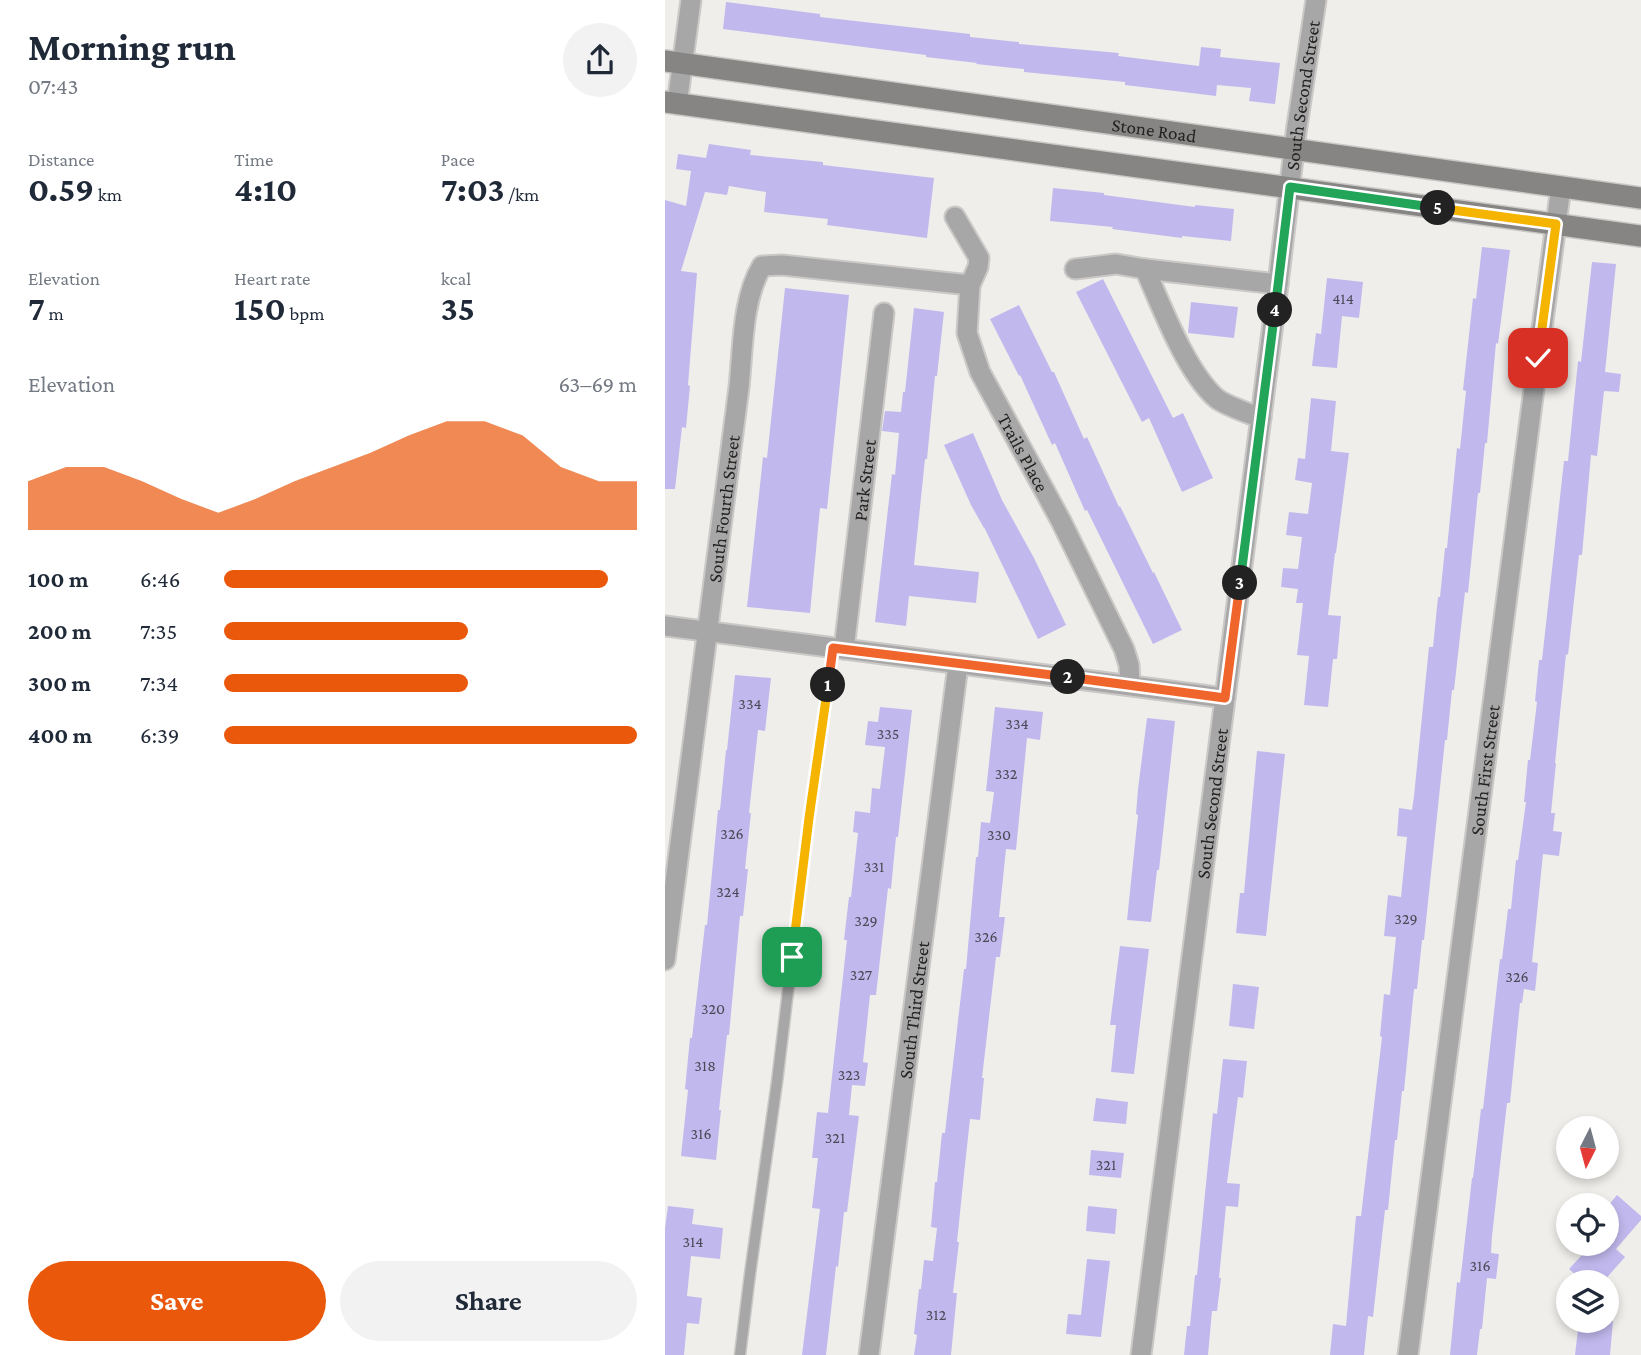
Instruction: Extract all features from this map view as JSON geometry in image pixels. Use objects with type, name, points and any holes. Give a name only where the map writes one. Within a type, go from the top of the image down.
[{"type":"main road","name":"Stone Road","points":[[673,63],[1641,198]]},
{"type":"main road","name":"Stone Road","points":[[671,103],[1641,236]]},
{"type":"street","points":[[671,103],[673,63],[691,0]]},
{"type":"street","name":"South Second Street","points":[[1141,1355],[1294,149],[1316,0]]},
{"type":"street","name":"South First Street","points":[[1408,1355],[1562,187]]},
{"type":"street","name":"Trails Place","points":[[955,217],[979,258],[970,285],[967,333],[980,372],[1062,522],[1124,649],[1131,685]]},
{"type":"street","points":[[1075,268],[1116,264],[1278,284]]},
{"type":"street","name":"South Fourth Street","points":[[665,960],[748,308],[755,279],[762,266],[782,265],[970,285]]},
{"type":"street","points":[[1145,269],[1177,340],[1201,382],[1218,400],[1261,418]]},
{"type":"street","name":"Park Street","points":[[838,648],[884,313]]},
{"type":"street","points":[[665,626],[1225,698]]},
{"type":"street","name":"South Third Street","points":[[869,1355],[958,665]]},
{"type":"lane","points":[[740,1355],[809,818],[838,648]]},
{"type":"building","points":[[726,2],[820,14],[820,17],[970,34],[970,37],[1019,44],[1119,53],[1118,56],[1199,66],[1201,47],[1221,49],[1220,57],[1280,63],[1275,104],[1249,101],[1251,88],[1217,85],[1216,96],[723,29]]},
{"type":"building","points":[[709,144],[751,150],[750,155],[823,162],[823,165],[934,178],[927,238],[827,225],[828,219],[764,212],[766,192],[729,186],[727,195],[705,192],[681,271],[697,273],[690,386],[675,489],[665,489],[665,200],[686,206],[691,171],[676,169],[678,154],[706,158]]},
{"type":"building","points":[[1053,188],[1195,207],[1234,209],[1231,241],[1182,238],[1050,221]]},
{"type":"building","points":[[1482,247],[1510,250],[1498,344],[1496,343],[1487,443],[1478,493],[1468,593],[1465,592],[1454,690],[1445,740],[1424,940],[1417,989],[1414,989],[1388,1210],[1385,1210],[1373,1317],[1368,1316],[1364,1355],[1330,1355],[1333,1324],[1346,1326],[1356,1216],[1361,1216],[1382,1037],[1384,994],[1390,995],[1396,937],[1384,936],[1388,895],[1401,897],[1407,837],[1397,836],[1399,808],[1412,810],[1429,647],[1433,647],[1447,548],[1457,448],[1460,449],[1473,298],[1476,299]]},
{"type":"building","points":[[1592,262],[1616,264],[1605,372],[1621,374],[1619,392],[1604,391],[1597,456],[1591,455],[1582,555],[1579,555],[1568,655],[1566,654],[1551,813],[1555,813],[1553,831],[1562,832],[1559,856],[1543,854],[1532,962],[1538,963],[1535,991],[1524,989],[1520,1003],[1492,1236],[1491,1253],[1499,1254],[1496,1279],[1487,1278],[1477,1355],[1450,1355],[1457,1282],[1460,1283],[1500,959],[1508,909],[1511,909],[1526,802],[1539,660],[1542,660],[1564,461],[1568,461]]},
{"type":"building","points":[[1327,278],[1363,282],[1359,318],[1342,316],[1337,368],[1312,366],[1316,333],[1321,334]]},
{"type":"building","points":[[1103,279],[1173,418],[1183,413],[1213,478],[1182,492],[1149,418],[1142,422],[1076,292]]},
{"type":"building","points":[[785,288],[849,295],[827,509],[820,508],[810,613],[747,607],[763,457],[767,458]]},
{"type":"building","points":[[1191,302],[1238,307],[1234,338],[1188,333]]},
{"type":"building","points":[[1019,305],[1182,630],[1153,644],[1087,510],[1085,511],[1055,443],[1052,445],[1020,375],[990,319]]},
{"type":"building","points":[[914,308],[944,312],[914,565],[979,572],[976,603],[909,596],[906,626],[875,622],[899,433],[882,431],[885,411],[901,412]]},
{"type":"building","points":[[1311,398],[1336,401],[1331,451],[1349,453],[1328,615],[1341,616],[1337,659],[1333,659],[1328,707],[1304,705],[1309,656],[1297,655],[1303,603],[1296,603],[1298,589],[1281,587],[1283,568],[1298,569],[1302,537],[1286,535],[1289,512],[1308,514],[1312,483],[1295,480],[1298,458],[1305,459]]},
{"type":"building","points":[[973,433],[1002,500],[1066,625],[1038,639],[944,445]]},
{"type":"building","points":[[735,675],[771,678],[765,731],[758,730],[749,813],[745,869],[748,869],[743,916],[740,916],[716,1160],[681,1156],[690,1038],[707,925]]},
{"type":"building","points":[[880,707],[912,710],[898,837],[891,889],[888,888],[876,995],[870,995],[863,1062],[868,1063],[865,1086],[852,1085],[849,1115],[859,1116],[847,1212],[844,1212],[838,1267],[836,1266],[826,1355],[802,1355],[820,1209],[812,1208],[818,1158],[812,1158],[817,1112],[828,1113],[847,940],[844,940],[858,833],[853,832],[855,811],[870,813],[872,788],[880,789],[885,747],[865,745],[868,721],[878,722]]},
{"type":"building","points":[[995,707],[1043,712],[1040,740],[1027,738],[1016,850],[1006,849],[999,917],[1005,917],[1000,957],[996,957],[982,1078],[980,1120],[970,1119],[964,1174],[953,1293],[957,1293],[951,1355],[914,1355],[917,1335],[914,1334],[924,1260],[933,1261],[937,1228],[931,1227],[935,1182],[942,1133],[945,1133],[966,969],[976,857],[981,822],[990,823],[994,792],[986,791]]},
{"type":"building","points":[[1147,718],[1175,721],[1151,922],[1127,920]]},
{"type":"building","points":[[1257,751],[1285,754],[1266,936],[1236,933],[1240,893],[1244,893]]},
{"type":"building","points":[[1120,946],[1149,949],[1134,1074],[1111,1072],[1116,1025],[1110,1025]]},
{"type":"building","points":[[1233,984],[1259,987],[1254,1029],[1229,1026]]},
{"type":"building","points":[[1223,1059],[1247,1061],[1243,1098],[1238,1097],[1227,1183],[1240,1184],[1238,1207],[1226,1206],[1221,1278],[1217,1311],[1212,1311],[1208,1355],[1184,1355],[1197,1275],[1213,1113],[1217,1114]]},
{"type":"building","points":[[1096,1098],[1128,1102],[1126,1124],[1093,1121]]},
{"type":"building","points":[[1091,1150],[1124,1153],[1121,1178],[1089,1175]]},
{"type":"building","points":[[1619,1197],[1641,1216],[1641,1220],[1619,1246]]},
{"type":"building","points":[[668,1206],[694,1209],[692,1224],[723,1228],[720,1259],[691,1256],[687,1296],[702,1298],[699,1324],[687,1323],[684,1355],[665,1355],[665,1228]]},
{"type":"building","points":[[1088,1206],[1117,1209],[1115,1234],[1086,1231]]},
{"type":"building","points":[[1619,1252],[1625,1257],[1614,1270],[1569,1269],[1581,1256],[1619,1256]]},
{"type":"building","points":[[1087,1259],[1110,1261],[1101,1337],[1066,1334],[1068,1314],[1081,1315]]},
{"type":"building","points":[[1578,1333],[1612,1333],[1610,1355],[1575,1355]]},
{"type":"route","points":[[792,957],[833,648],[1225,698],[1290,187],[1556,224],[1538,358]]}]
